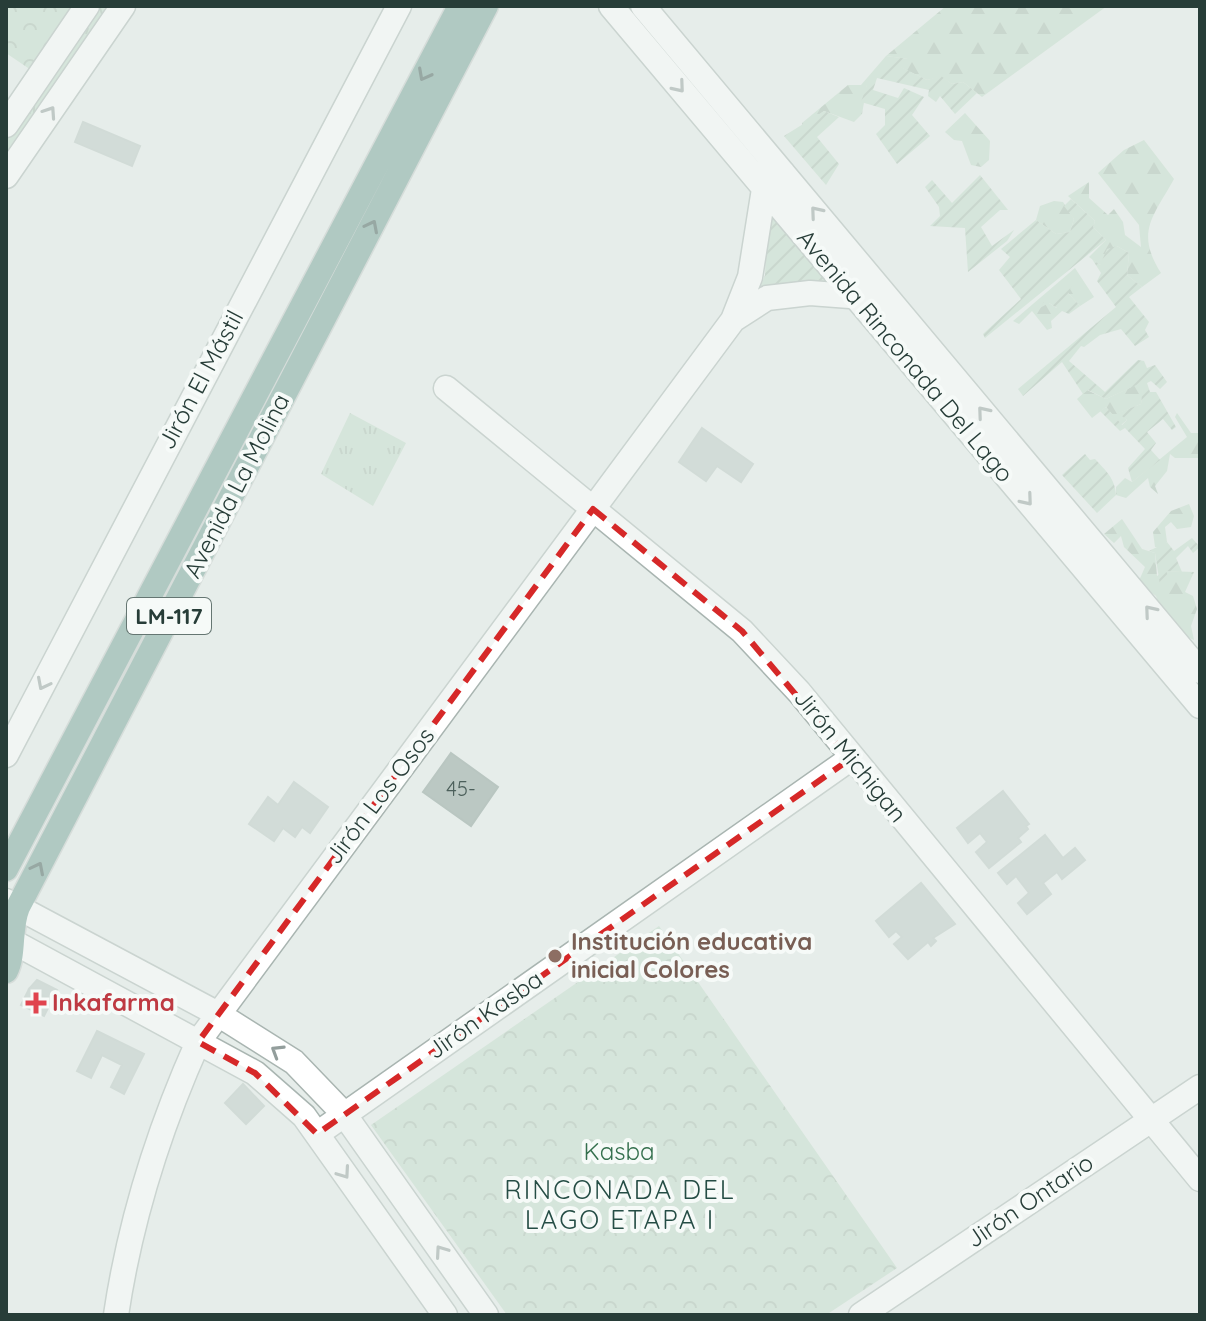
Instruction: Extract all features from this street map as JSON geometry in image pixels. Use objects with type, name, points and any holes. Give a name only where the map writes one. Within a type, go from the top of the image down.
[{"type":"main road","name":"Avenida La Molina","points":[[6,869],[460,6]]},
{"type":"main road","name":"Avenida La Molina","points":[[6,971],[10,963],[8,939],[12,904],[486,6]]},
{"type":"main road","points":[[250,407],[336,295]]},
{"type":"street","points":[[6,125],[87,6]]},
{"type":"street","points":[[6,176],[123,6]]},
{"type":"street","name":"Jirón El Mástil","points":[[6,755],[399,6]]},
{"type":"street","name":"Avenida Rinconada Del Lago","points":[[611,6],[1200,706]]},
{"type":"street","name":"Avenida Rinconada Del Lago","points":[[643,6],[1200,671]]},
{"type":"street","points":[[655,58],[674,42]]},
{"type":"street","points":[[764,189],[783,173]]},
{"type":"street","name":"Jirón Los Osos","points":[[116,1315],[151,1165],[198,1042],[733,320],[750,277],[764,189]]},
{"type":"street","name":"Jirón Los Osos","points":[[733,320],[767,298],[834,295],[857,299],[880,290]]},
{"type":"street","name":"Jirón Michigan","points":[[446,388],[742,631],[799,692],[850,759],[1200,1179]]},
{"type":"street","name":"Jirón Kasba","points":[[317,1134],[850,759]]},
{"type":"street","points":[[12,904],[218,1014],[294,1062],[344,1114],[486,1315]]},
{"type":"street","points":[[8,939],[255,1073],[304,1116],[445,1315]]},
{"type":"street","name":"Jirón Ontario","points":[[861,1315],[1200,1087]]},
{"type":"highlighted area","points":[[593,509],[742,631],[850,759],[317,1134],[255,1073],[198,1042]]},
{"type":"green space","points":[[6,6],[76,6],[31,70],[6,53]]},
{"type":"green space","points":[[98,6],[113,6],[6,160],[6,139]]},
{"type":"green space","points":[[946,6],[1107,6],[982,97],[963,82],[952,84],[941,77],[927,80],[900,67],[908,59],[886,56]]},
{"type":"green space","points":[[886,56],[909,59],[901,67],[927,80],[941,76],[952,84],[963,82],[977,93],[955,114],[940,96],[936,102],[928,96],[929,90],[877,78],[873,90],[898,98],[904,88],[924,97],[912,115],[930,136],[897,164],[876,134],[885,125],[885,109],[861,102],[867,85],[861,85]]},
{"type":"green space","points":[[848,85],[867,85],[862,114],[854,122],[824,111],[803,127],[802,123]]},
{"type":"green space","points":[[824,111],[839,117],[817,137],[839,164],[826,185],[784,136]]},
{"type":"green space","points":[[965,113],[990,141],[989,160],[981,167],[971,165],[962,141],[954,140],[945,132]]},
{"type":"green space","points":[[1144,140],[1174,179],[1154,215],[1148,235],[1153,259],[1161,273],[1142,287],[1127,275],[1129,253],[1117,246],[1100,265],[1089,257],[1106,240],[1093,227],[1095,221],[1068,196],[1089,182],[1089,198],[1108,215],[1114,209],[1123,222],[1125,235],[1141,247],[1139,225],[1098,173],[1124,150]]},
{"type":"green space","points":[[980,175],[1008,210],[1000,210],[981,227],[992,246],[1014,230],[1007,241],[968,272],[965,228],[930,226],[940,216],[939,207],[925,187],[932,180],[952,203]]},
{"type":"green space","points":[[1071,199],[1095,221],[1093,227],[1106,240],[985,338],[983,334],[1021,299],[999,270],[1010,257],[1001,249],[1036,220],[1056,234],[1070,232],[1074,219],[1064,206]]},
{"type":"green space","points":[[1054,201],[1063,202],[1074,219],[1070,232],[1056,234],[1036,220],[1040,206]]},
{"type":"green space","points":[[768,205],[832,280],[759,291],[765,275]]},
{"type":"green space","points":[[1117,246],[1129,253],[1127,275],[1142,287],[1129,297],[1149,322],[1145,330],[1149,337],[1135,346],[1121,329],[1100,335],[1081,346],[1069,361],[1105,392],[1138,360],[1144,361],[1147,368],[1155,365],[1167,382],[1160,389],[1151,381],[1147,383],[1150,392],[1156,392],[1176,427],[1172,430],[1163,419],[1147,432],[1156,443],[1151,450],[1160,460],[1132,482],[1128,468],[1145,449],[1125,428],[1120,431],[1100,411],[1106,407],[1122,425],[1127,420],[1118,413],[1141,404],[1143,382],[1106,399],[1088,390],[1083,394],[1062,362],[1023,396],[1018,389],[1116,307],[1097,281],[1101,273],[1092,259],[1100,265],[1107,249]]},
{"type":"green space","points":[[1075,268],[1094,297],[1080,306],[1068,293],[1049,303],[1058,309],[1051,321],[1052,328],[1047,330],[1032,311],[1019,324],[1013,321]]},
{"type":"green space","points":[[1062,281],[1073,283],[1068,293],[1080,306],[1069,314],[1062,311],[1051,321],[1057,308],[1049,303],[1038,309]]},
{"type":"green space","points":[[1144,381],[1141,404],[1119,413],[1127,420],[1121,425],[1106,407],[1092,418],[1077,399],[1087,390],[1106,399]]},
{"type":"green space","points":[[350,413],[406,443],[373,506],[321,474]]},
{"type":"green space","points":[[1177,413],[1191,433],[1199,433],[1200,458],[1175,458],[1170,454],[1167,471],[1155,486],[1158,494],[1150,487],[1148,478],[1126,498],[1116,495],[1116,487],[1125,478],[1132,482],[1187,437],[1175,417]]},
{"type":"green space","points":[[1085,454],[1090,460],[1095,459],[1106,471],[1115,489],[1116,495],[1097,513],[1062,475]]},
{"type":"green space","points":[[1189,504],[1194,516],[1191,527],[1177,529],[1171,522],[1165,527],[1167,542],[1155,547],[1153,532],[1171,511]]},
{"type":"green space","points":[[1122,519],[1142,549],[1155,553],[1157,576],[1165,571],[1194,572],[1185,592],[1193,596],[1197,609],[1191,626],[1194,640],[1175,628],[1165,616],[1156,596],[1138,583],[1145,567],[1124,547],[1121,536],[1114,543],[1104,534]]},
{"type":"green space","points":[[1192,538],[1200,547],[1193,553],[1188,546],[1176,558],[1182,572],[1166,571],[1172,584],[1160,585],[1155,553],[1149,551],[1167,542],[1174,551]]},
{"type":"green space","name":"Kasba","points":[[659,926],[897,1268],[826,1315],[507,1315],[371,1125]]},
{"type":"building","points":[[83,122],[140,146],[132,166],[75,142]]},
{"type":"building","points":[[702,428],[753,464],[741,482],[717,466],[706,481],[679,462]]},
{"type":"building","points":[[451,753],[498,787],[471,826],[423,792]]},
{"type":"building","points":[[294,782],[328,807],[310,833],[302,827],[295,837],[283,828],[274,841],[249,824],[268,797],[278,805]]},
{"type":"building","points":[[1003,791],[1029,824],[1018,838],[1021,842],[989,868],[976,852],[987,842],[980,833],[968,843],[957,828]]},
{"type":"building","points":[[1045,835],[1063,858],[1075,848],[1085,860],[1062,879],[1057,872],[1043,883],[1051,894],[1027,914],[1018,903],[1029,893],[1016,876],[1007,884],[998,873]]},
{"type":"building","points":[[921,883],[955,924],[933,938],[936,941],[931,946],[928,942],[908,959],[894,944],[902,937],[896,931],[889,937],[876,921]]},
{"type":"building","points":[[37,980],[57,990],[52,1000],[29,989]]},
{"type":"building","name":"Inkafarma","points":[[29,989],[52,1000],[44,1016],[21,1005]]},
{"type":"building","points":[[97,1031],[144,1054],[124,1094],[111,1087],[122,1065],[102,1055],[91,1078],[77,1071]]},
{"type":"building","points":[[243,1084],[264,1106],[246,1124],[225,1103]]},
{"type":"place","name":"Institución educativa inicial Colores","points":[[555,956]]},
{"type":"place","name":"Inkafarma","points":[[36,1003]]},
{"type":"district","name":"RINCONADA DEL LAGO ETAPA I","points":[[620,1205]]}]
